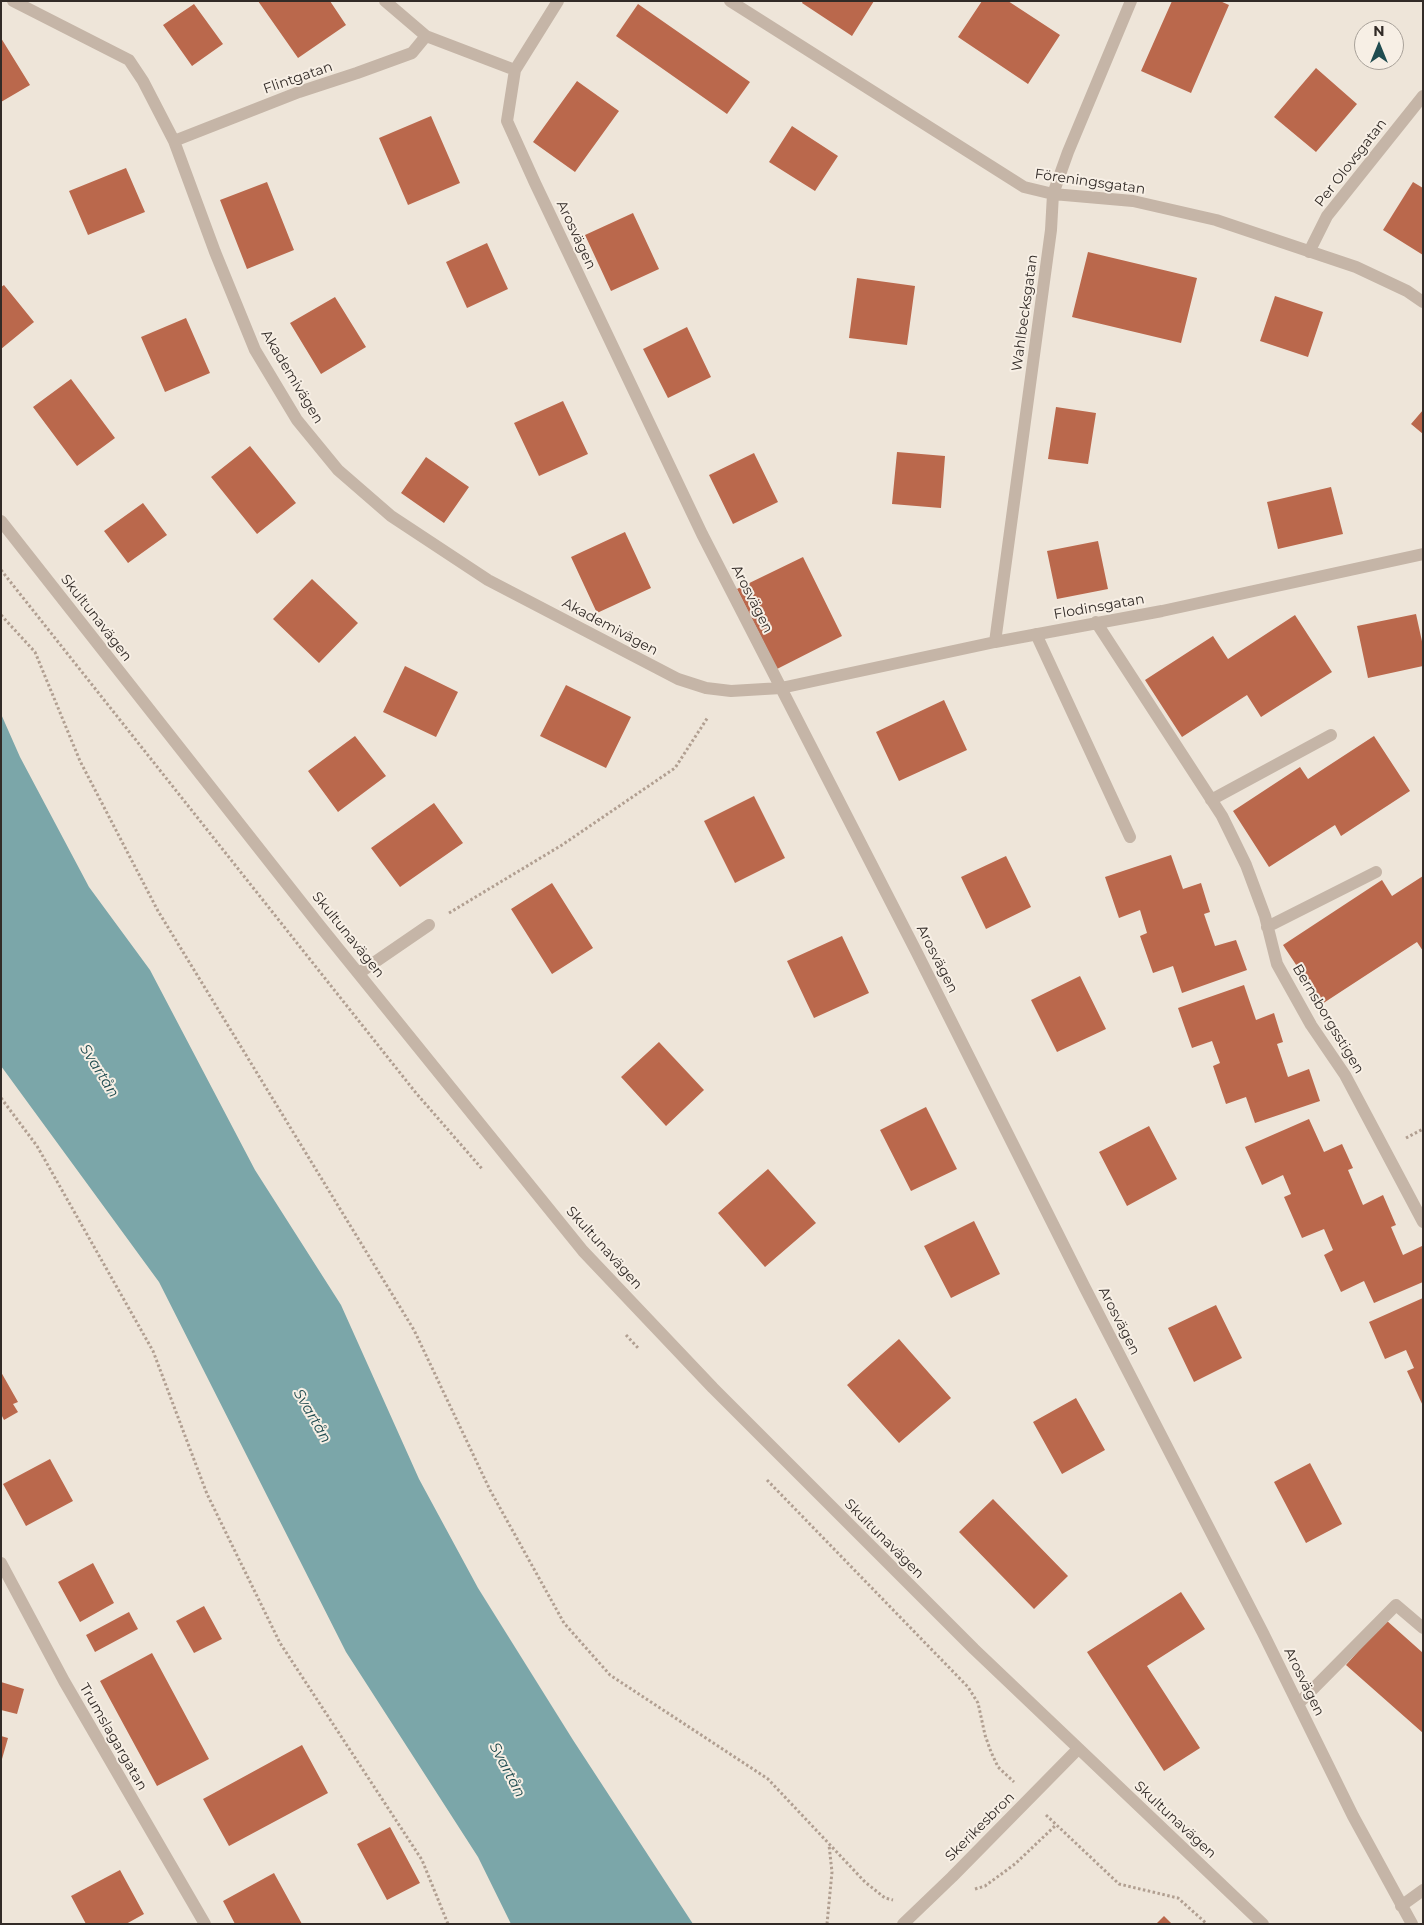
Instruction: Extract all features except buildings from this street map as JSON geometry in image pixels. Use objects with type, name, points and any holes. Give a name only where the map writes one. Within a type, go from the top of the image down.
[{"type":"street","name":"Akademivägen","points":[[13,1],[129,60],[143,81],[174,141],[215,252],[255,350],[297,420],[338,470],[391,516],[488,580],[678,679],[706,688],[731,691],[780,688]]},
{"type":"street","points":[[385,1],[426,36],[515,70]]},
{"type":"street","name":"Arosvägen","points":[[558,1],[515,70],[507,121],[535,184],[702,534],[913,944],[1353,1816],[1412,1924]]},
{"type":"street","name":"Föreningsgatan","points":[[730,1],[1024,188],[1053,194],[1133,201],[1216,220],[1356,268],[1407,291],[1423,302]]},
{"type":"street","name":"Wahlbecksgatan","points":[[996,642],[1051,230],[1053,194],[1068,152],[1132,1]]},
{"type":"street","name":"Flintgatan","points":[[174,141],[299,92],[412,53],[426,36]]},
{"type":"street","name":"Per Olovsgatan","points":[[1309,252],[1327,216],[1423,96]]},
{"type":"street","name":"Skultunavägen","points":[[1,522],[359,973],[584,1251],[713,1388],[849,1526],[974,1650],[1262,1924]]},
{"type":"street","name":"Flodinsgatan","points":[[780,688],[996,642],[1162,611],[1423,554]]},
{"type":"street","name":"Bernsborgsstigen","points":[[1096,622],[1222,816],[1246,865],[1268,927],[1277,964],[1312,1025],[1345,1075],[1423,1222]]},
{"type":"street","points":[[1036,634],[1130,837]]},
{"type":"street","points":[[1211,800],[1331,735]]},
{"type":"street","points":[[1268,927],[1376,872]]},
{"type":"street","points":[[359,973],[429,925]]},
{"type":"street","name":"Trumslagargatan","points":[[1,1563],[64,1681],[206,1924]]},
{"type":"street","points":[[1298,1704],[1396,1606],[1423,1628]]},
{"type":"street","name":"Skerikesbron","points":[[903,1924],[1078,1749]]},
{"type":"street","points":[[1401,1906],[1423,1890]]},
{"type":"path","points":[[1,615],[35,652],[80,761],[158,911],[414,1330],[490,1490],[564,1623],[610,1675],[768,1778],[865,1882],[885,1898],[919,1908]]},
{"type":"path","points":[[429,925],[562,845],[675,768],[708,718]]},
{"type":"path","points":[[1,1098],[37,1146],[153,1351],[207,1494],[280,1643],[422,1860],[448,1924]]},
{"type":"path","points":[[978,1703],[984,1734],[998,1766],[1056,1825],[1119,1884],[1178,1898],[1207,1924]]},
{"type":"path","points":[[970,1890],[985,1886],[1016,1864],[1056,1825]]},
{"type":"path","points":[[827,1924],[832,1872],[829,1844]]},
{"type":"water","name":"Svartån","points":[[1,714],[20,757],[89,887],[150,970],[255,1170],[341,1305],[419,1479],[478,1588],[573,1740],[693,1924],[511,1924],[478,1857],[346,1652],[159,1282],[1,1066]]}]
